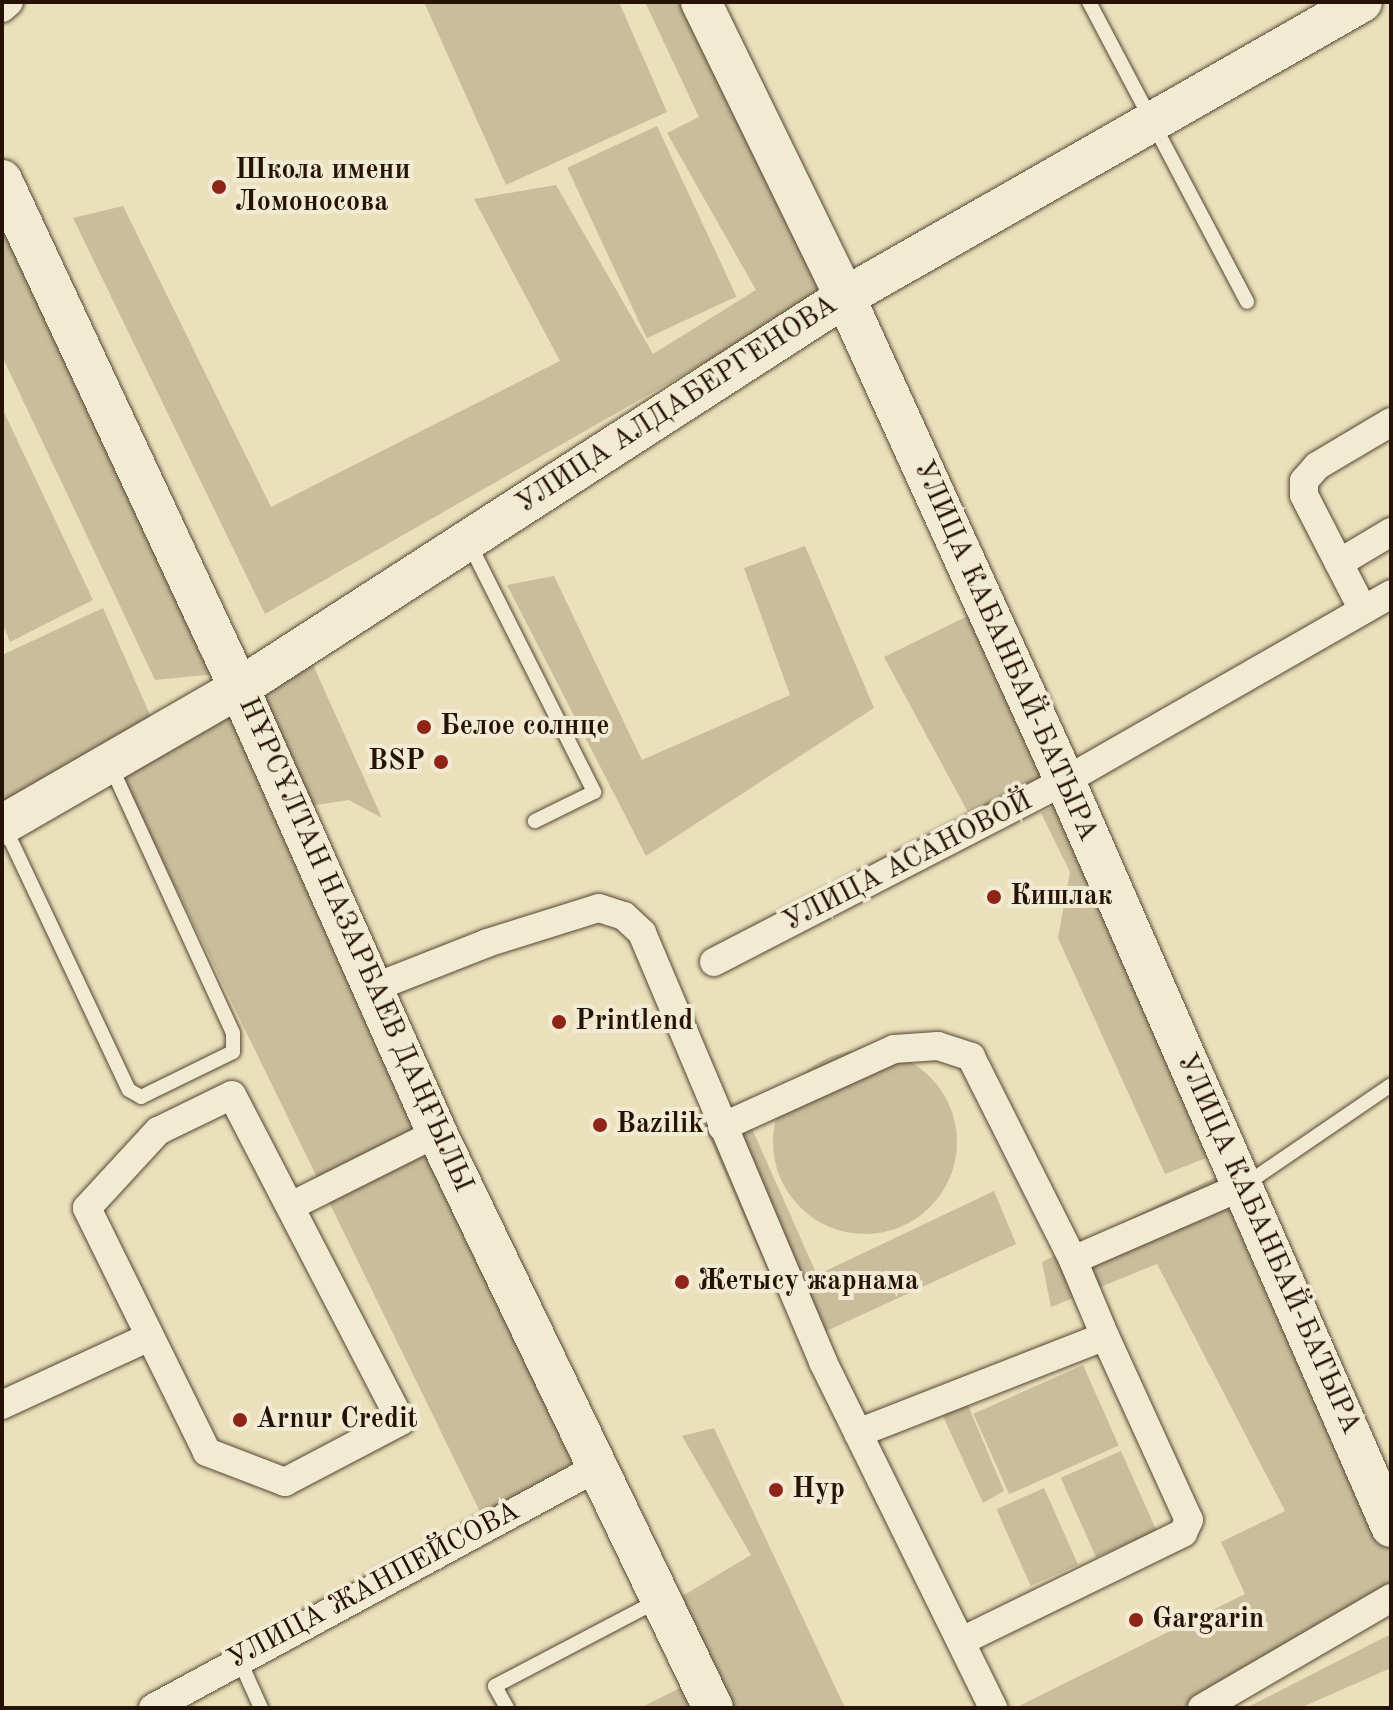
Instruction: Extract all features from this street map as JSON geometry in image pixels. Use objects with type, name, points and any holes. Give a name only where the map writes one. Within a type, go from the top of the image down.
[{"type":"main road","name":"УЛИЦА КАБАНБАЙ-БАТЫРА","points":[[701,2],[845,297],[1065,781],[1391,1527]]},
{"type":"main road","name":"УЛИЦА АЛДАБЕРГЕНОВА","points":[[3,824],[239,688],[845,297],[1151,127],[1362,2]]},
{"type":"main road","name":"НҰРСҰЛТАН НАЗАРБАЕВ ДАҢҒЫЛЫ","points":[[2,180],[239,688],[437,1133],[713,1708]]},
{"type":"street","points":[[2,8],[9,2]]},
{"type":"street","points":[[1363,610],[1304,495],[1304,481],[1317,466],[1391,422]]},
{"type":"street","points":[[1339,563],[1391,532]]},
{"type":"street","name":"УЛИЦА АСАНОВОЙ","points":[[714,962],[1065,781],[1391,594]]},
{"type":"street","points":[[373,988],[487,943],[599,908],[624,916],[642,933],[722,1127],[858,1433],[993,1708]]},
{"type":"street","points":[[722,1127],[894,1049],[938,1046],[971,1057],[1073,1260],[1189,1520],[1183,1533],[962,1641]]},
{"type":"street","points":[[232,1095],[291,1206],[401,1421],[285,1482],[207,1452],[87,1208],[158,1131],[232,1095]]},
{"type":"street","points":[[291,1206],[437,1133]]},
{"type":"street","points":[[1073,1260],[1243,1186]]},
{"type":"street","points":[[858,1433],[1105,1336]]},
{"type":"street","points":[[2,1405],[149,1337]]},
{"type":"street","name":"УЛИЦА ЖАНПЕЙСОВА","points":[[153,1708],[239,1658],[598,1467]]},
{"type":"street","points":[[1202,1708],[1391,1598]]},
{"type":"lane","points":[[1089,2],[1151,127],[1247,302]]},
{"type":"lane","points":[[468,541],[594,792],[535,821]]},
{"type":"lane","points":[[3,824],[129,1090],[141,1097],[233,1052],[233,1033],[109,763]]},
{"type":"lane","points":[[1243,1186],[1391,1085]]},
{"type":"lane","points":[[507,1708],[495,1686],[661,1599]]},
{"type":"lane","points":[[239,1658],[261,1708]]},
{"type":"shaded area","points":[[424,2],[619,2],[667,112],[506,185]]},
{"type":"shaded area","points":[[645,2],[684,2],[823,295],[265,614],[73,218],[123,206],[271,507],[560,361],[474,199],[556,185],[653,354],[756,290],[667,133],[699,117]]},
{"type":"shaded area","points":[[657,126],[736,296],[647,338],[567,168]]},
{"type":"shaded area","points":[[2,204],[215,674],[155,680],[2,356]]},
{"type":"shaded area","points":[[2,408],[93,600],[10,642],[2,622]]},
{"type":"shaded area","points":[[805,546],[874,708],[646,856],[507,585],[554,576],[642,760],[790,695],[744,568]]},
{"type":"shaded area","points":[[103,608],[154,724],[2,809],[2,655]]},
{"type":"shaded area","points":[[980,610],[1048,773],[970,816],[884,657]]},
{"type":"shaded area","points":[[309,656],[382,818],[349,800],[309,806],[251,690]]},
{"type":"shaded area","points":[[229,709],[577,1461],[482,1516],[119,771]]},
{"type":"shaded area","points":[[1063,802],[1214,1155],[1165,1174],[1058,938],[1070,872],[1041,813]]},
{"type":"shaded area","points":[[865,1050],[900,1057],[930,1077],[950,1107],[957,1142],[950,1177],[930,1207],[900,1227],[865,1234],[830,1227],[800,1207],[780,1177],[773,1142],[780,1107],[800,1077],[830,1057]]},
{"type":"shaded area","points":[[741,1104],[817,1275],[994,1191],[1016,1244],[822,1333],[802,1291],[780,1298],[703,1123]]},
{"type":"shaded area","points":[[1224,1173],[1391,1551],[1391,1588],[1183,1708],[1015,1708],[1245,1594],[1221,1542],[1285,1511],[1157,1264],[1051,1307],[1042,1262]]},
{"type":"shaded area","points":[[1083,1365],[1119,1445],[1009,1494],[973,1414]]},
{"type":"shaded area","points":[[967,1403],[1004,1491],[983,1503],[941,1412]]},
{"type":"shaded area","points":[[714,1428],[845,1708],[725,1708],[674,1601],[751,1555],[682,1436]]},
{"type":"shaded area","points":[[1121,1451],[1156,1530],[1096,1557],[1061,1478]]},
{"type":"shaded area","points":[[1044,1488],[1078,1565],[1031,1586],[996,1509]]},
{"type":"shaded area","points":[[1391,1634],[1391,1668],[1300,1708],[1246,1708]]},
{"type":"shaded area","points":[[690,1683],[701,1708],[640,1708]]},
{"type":"place","name":"Школа имени Ломоносова","points":[[219,187]]},
{"type":"place","name":"Белое солнце","points":[[424,727]]},
{"type":"place","name":"BSP","points":[[441,762]]},
{"type":"place","name":"Кишлак","points":[[994,897]]},
{"type":"place","name":"Printlend","points":[[559,1022]]},
{"type":"place","name":"Bazilik","points":[[600,1125]]},
{"type":"place","name":"Жетысу жарнама","points":[[682,1282]]},
{"type":"place","name":"Arnur Credit","points":[[240,1420]]},
{"type":"place","name":"Нур","points":[[776,1490]]},
{"type":"place","name":"Gargarin","points":[[1136,1620]]}]
